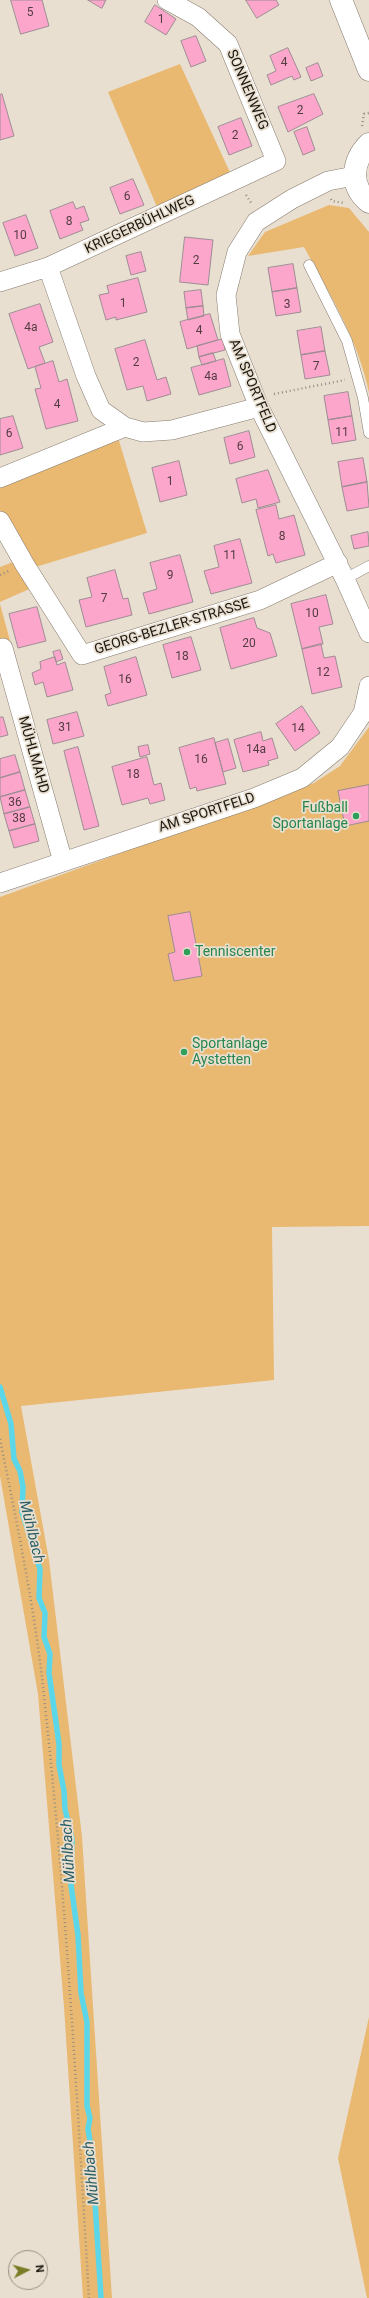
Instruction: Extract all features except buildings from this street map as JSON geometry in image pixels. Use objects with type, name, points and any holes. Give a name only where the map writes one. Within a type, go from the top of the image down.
[{"type":"main road","points":[[341,0],[367,59]]},
{"type":"main road","points":[[369,144],[361,152],[356,163],[354,176],[356,187],[363,197],[369,202]]},
{"type":"street","name":"SONNENWEG","points":[[167,0],[198,18],[228,44],[276,161]]},
{"type":"street","name":"KRIEGERBÜHLWEG","points":[[0,282],[48,267],[276,161]]},
{"type":"street","name":"AM SPORTFELD","points":[[354,176],[328,181],[256,222],[237,252],[226,295],[230,334],[257,402],[342,571],[369,633]]},
{"type":"street","points":[[48,267],[86,376],[101,410],[125,427],[143,432],[172,430],[257,402]]},
{"type":"street","points":[[0,478],[125,427]]},
{"type":"street","name":"GEORG-BEZLER-STRASSE","points":[[0,521],[25,565],[82,655],[260,600],[342,571]]},
{"type":"street","name":"MÜHLMAHD","points":[[3,648],[63,862]]},
{"type":"street","name":"AM SPORTFELD","points":[[0,883],[254,798],[302,778],[340,747],[363,713],[369,686]]},
{"type":"lane","points":[[309,265],[347,341],[358,378],[369,433]]},
{"type":"lane","points":[[342,571],[369,566]]},
{"type":"path","points":[[236,180],[262,218]]},
{"type":"path","points":[[257,402],[358,378]]},
{"type":"path","points":[[0,1438],[20,1542],[44,1693],[62,1885],[89,2298]]},
{"type":"shaded area","points":[[180,64],[233,179],[160,214],[108,92]]},
{"type":"shaded area","points":[[329,205],[349,208],[369,232],[369,393],[351,336],[304,247],[248,256],[265,232]]},
{"type":"shaded area","points":[[116,431],[147,533],[29,569],[0,520],[0,478]]},
{"type":"shaded area","points":[[21,559],[36,586],[0,602],[0,567]]},
{"type":"shaded area","points":[[0,604],[11,644],[0,647]]},
{"type":"shaded area","name":"Sportanlage Aystetten","points":[[369,727],[369,1226],[272,1227],[274,1380],[21,1406],[49,1560],[82,1837],[112,2298],[83,2298],[64,2007],[38,1694],[0,1476],[0,897],[314,783],[340,766]]},
{"type":"shaded area","points":[[369,2017],[369,2298],[367,2298],[338,2158]]},
{"type":"waterway","name":"Mühlbach","points":[[0,1387],[11,1424],[14,1459],[20,1471],[23,1487],[22,1512],[40,1569],[39,1598],[45,1613],[44,1637],[50,1654],[49,1673],[59,1744],[59,1765],[64,1791],[65,1809],[72,1839],[71,1885],[78,1935],[81,1993],[87,2022],[87,2106],[90,2118],[88,2129],[92,2153],[101,2298]]},
{"type":"place","name":"Fußball Sportanlage","points":[[356,816]]},
{"type":"place","name":"Tenniscenter","points":[[187,952]]},
{"type":"place","name":"Sportanlage Aystetten","points":[[184,1052]]}]
